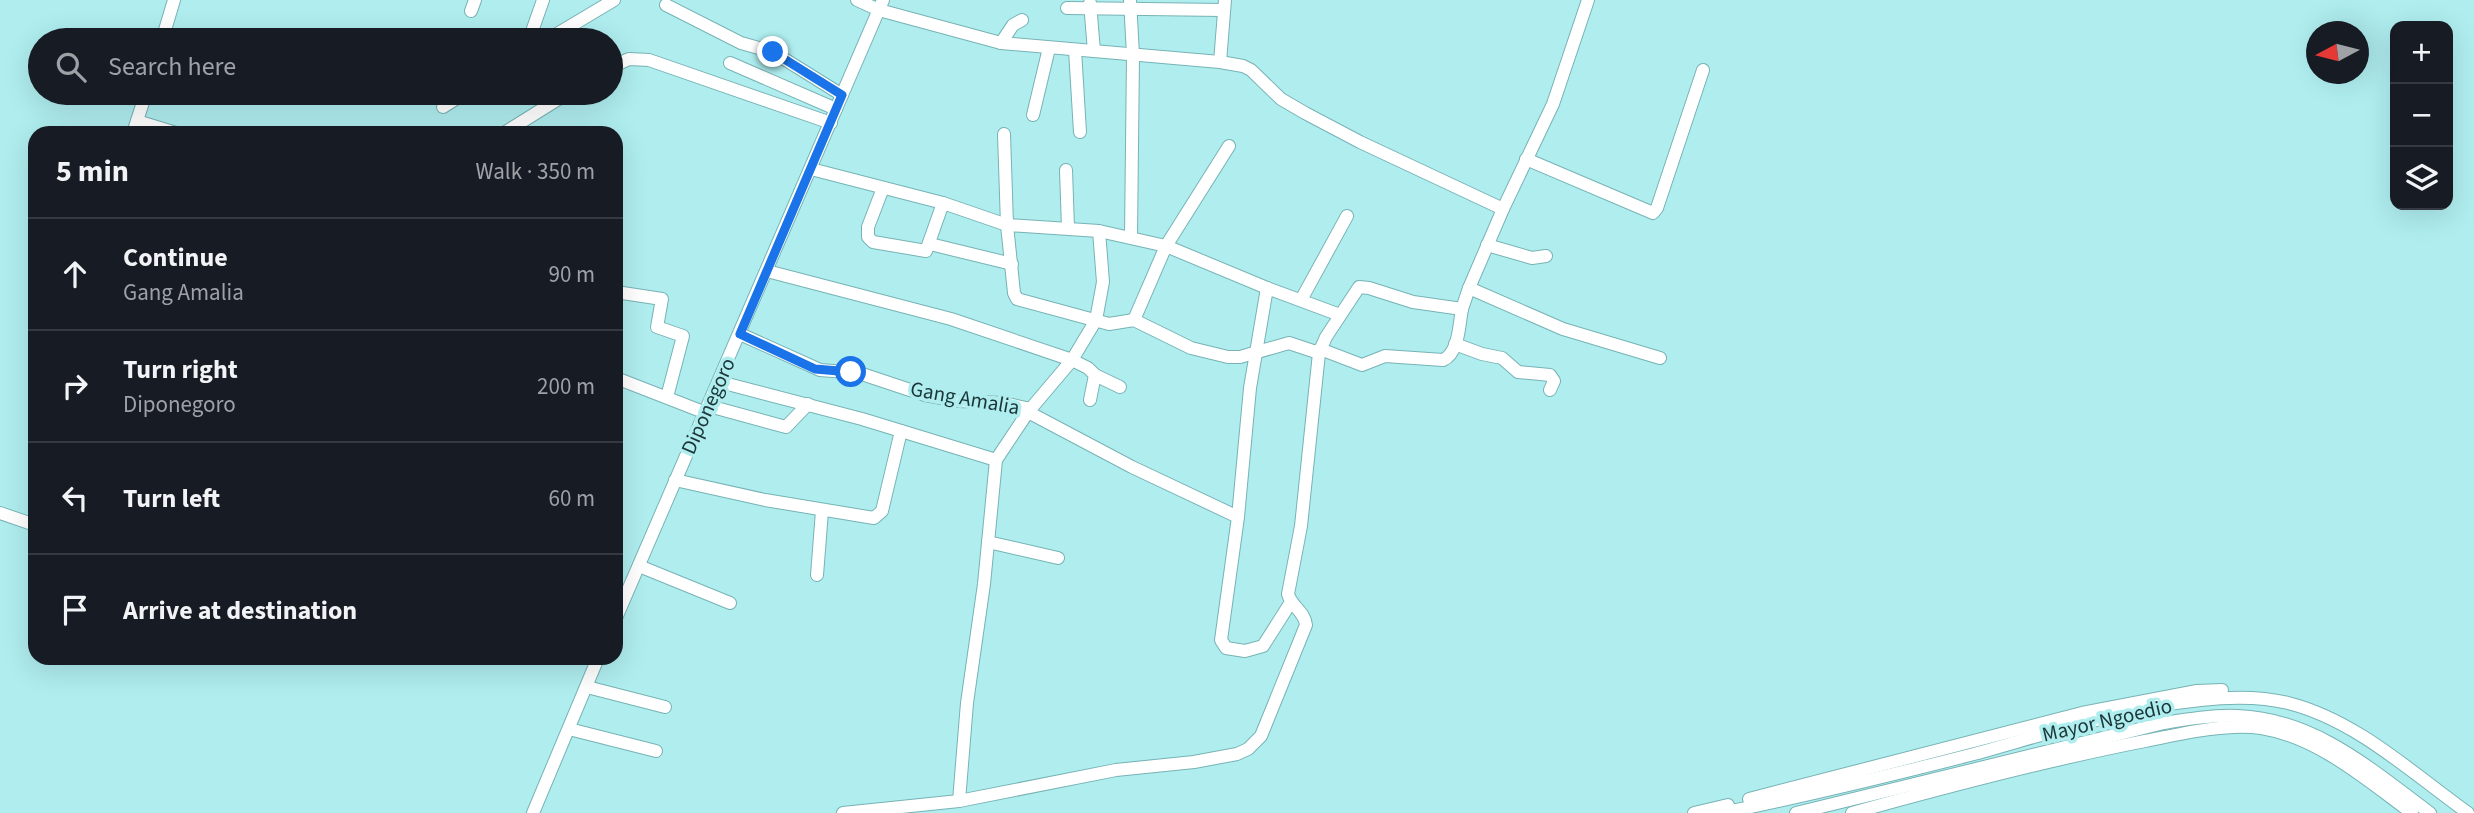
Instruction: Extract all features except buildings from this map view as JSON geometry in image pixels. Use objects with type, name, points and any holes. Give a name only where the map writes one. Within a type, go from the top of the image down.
[{"type":"street","points":[[166,28],[174,0]]},
{"type":"street","points":[[533,28],[543,0]]},
{"type":"street","points":[[567,28],[614,0]]},
{"type":"street","points":[[857,0],[1001,43],[1243,66],[1251,70],[1282,99],[1305,113],[1503,209]]},
{"type":"street","points":[[1004,134],[1007,225],[1014,293],[1017,299],[1112,324],[1134,320],[1206,353],[1234,357],[1289,343],[1362,365],[1385,356],[1443,360],[1451,355],[1469,288],[1553,104],[1588,0]]},
{"type":"street","points":[[1091,4],[1094,51]]},
{"type":"street","points":[[1067,8],[1091,4],[1224,5],[1220,62]]},
{"type":"street","points":[[666,5],[741,43],[773,52],[842,95]]},
{"type":"street","name":"Diponegoro","points":[[623,602],[881,5]]},
{"type":"street","points":[[1130,5],[1133,55],[1131,236]]},
{"type":"street","points":[[1001,43],[1013,25],[1022,20]]},
{"type":"street","points":[[1033,114],[1049,48]]},
{"type":"street","points":[[1075,50],[1080,132]]},
{"type":"street","points":[[623,62],[629,59],[649,60],[831,123]]},
{"type":"street","points":[[730,63],[836,109]]},
{"type":"street","points":[[1526,159],[1653,213],[1657,208],[1703,70]]},
{"type":"street","points":[[135,126],[142,105]]},
{"type":"street","points":[[515,126],[549,105]]},
{"type":"street","points":[[1134,320],[1166,246],[1229,146]]},
{"type":"street","points":[[811,169],[943,204],[1007,225],[1068,228],[1131,236],[1166,246],[1340,315]]},
{"type":"street","points":[[1066,170],[1068,228]]},
{"type":"street","points":[[883,188],[868,228],[870,240],[926,251],[943,204]]},
{"type":"street","points":[[1301,300],[1347,216]]},
{"type":"street","points":[[966,813],[967,703],[996,460],[1030,411],[1072,360],[1096,320],[1103,282],[1099,231]]},
{"type":"street","points":[[930,244],[1012,264]]},
{"type":"street","points":[[1487,246],[1532,258],[1546,256]]},
{"type":"street","points":[[767,271],[951,319],[1072,360],[1120,387]]},
{"type":"street","points":[[843,813],[965,800],[1134,767],[1227,757],[1248,749],[1261,736],[1305,630],[1304,616],[1291,602],[1288,594],[1302,514],[1320,351],[1340,315],[1357,289],[1362,286],[1408,301],[1462,309]]},
{"type":"street","points":[[1267,288],[1256,353],[1221,640],[1223,646],[1234,651],[1263,646],[1291,602]]},
{"type":"street","points":[[1469,288],[1563,330],[1660,358]]},
{"type":"street","points":[[623,293],[662,299],[657,327],[683,337],[667,397]]},
{"type":"street","name":"Gang Amalia","points":[[740,334],[820,370],[859,373],[925,395],[958,401],[1003,403],[1030,411],[1132,467],[1238,517]]},
{"type":"street","points":[[1455,344],[1502,358],[1518,372],[1550,375],[1554,381],[1550,390]]},
{"type":"street","points":[[1090,400],[1095,375]]},
{"type":"street","points":[[623,381],[708,410],[779,427],[786,427],[808,404]]},
{"type":"street","points":[[720,382],[901,430],[996,460]]},
{"type":"street","points":[[675,480],[822,511],[870,518],[880,514],[901,430]]},
{"type":"street","points":[[817,575],[822,511]]},
{"type":"street","points":[[0,513],[28,523]]},
{"type":"street","points":[[988,541],[1058,558]]},
{"type":"street","points":[[639,566],[730,603]]},
{"type":"street","points":[[533,813],[595,665]]},
{"type":"street","points":[[587,687],[665,708]]},
{"type":"street","points":[[1694,813],[2082,713],[2197,691],[2222,690]]},
{"type":"street","name":"Mayor Ngoedio","points":[[1722,813],[1971,755],[2043,734],[2136,712],[2236,698],[2263,698],[2320,713],[2350,728],[2468,813]]},
{"type":"street","name":"Mayor Ngoedio","points":[[1796,813],[2164,723],[2194,718],[2239,716],[2277,721],[2319,736],[2366,765],[2431,813]]},
{"type":"street","points":[[1852,813],[1934,790],[2101,750],[2197,731],[2260,728],[2284,735],[2337,759],[2412,813]]},
{"type":"street","points":[[569,729],[656,751]]},
{"type":"route","points":[[773,52],[842,95],[740,334],[815,369],[851,372]]}]
